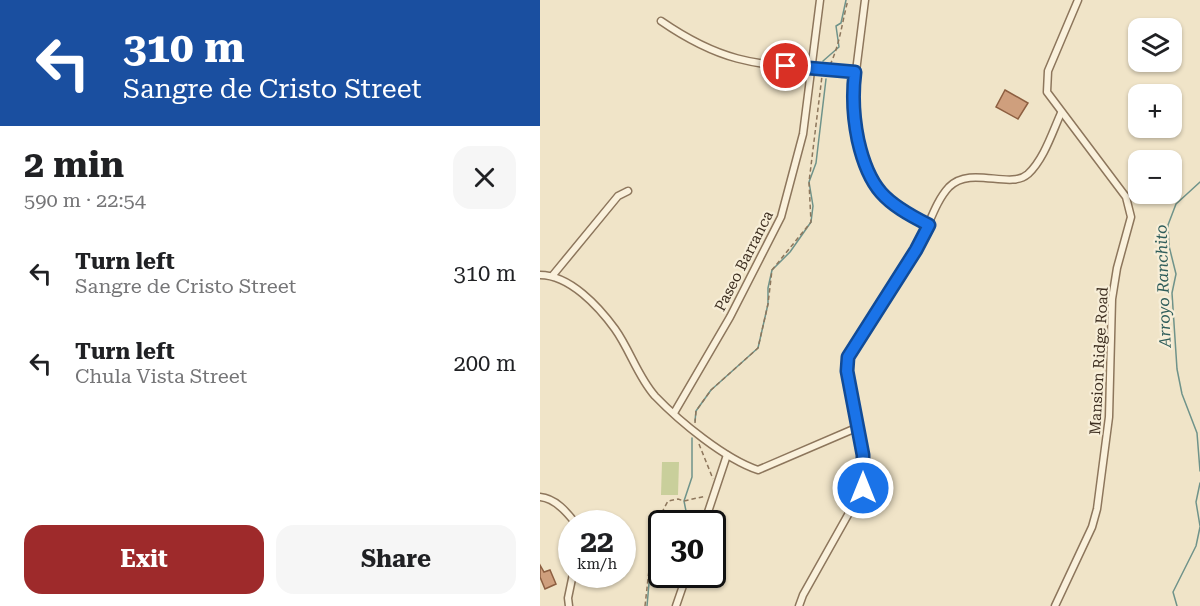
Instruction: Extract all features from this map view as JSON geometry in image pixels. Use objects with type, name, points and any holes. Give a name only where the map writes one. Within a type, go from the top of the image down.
[{"type":"street","name":"Paseo Barranca","points":[[674,413],[730,317],[781,218],[803,134],[820,0]]},
{"type":"street","points":[[865,0],[852,108],[867,172],[874,185],[887,198],[929,225]]},
{"type":"street","name":"Mansion Ridge Road","points":[[1055,606],[1092,527],[1097,509],[1109,424],[1112,299],[1131,217],[1126,197],[1048,95],[1046,79],[1078,0]]},
{"type":"street","points":[[661,21],[696,44],[725,56],[810,69],[855,72]]},
{"type":"street","points":[[799,606],[863,488],[863,455],[856,428],[847,371],[848,357],[916,250],[945,193],[957,182],[976,177],[1018,179],[1028,174],[1043,153],[1061,113]]},
{"type":"street","points":[[553,275],[618,196],[628,191]]},
{"type":"street","points":[[540,275],[553,275],[591,302],[609,323],[654,394],[693,429],[727,455],[758,470],[856,428]]},
{"type":"street","points":[[709,510],[727,455]]},
{"type":"street","points":[[540,498],[546,498],[565,510]]},
{"type":"street","points":[[569,606],[571,588]]},
{"type":"street","points":[[676,606],[682,588]]},
{"type":"path","points":[[713,479],[693,429],[696,411],[711,390],[758,348],[768,304],[772,270],[811,222],[809,182],[826,70],[838,47],[841,23],[848,0]]},
{"type":"path","points":[[645,606],[649,570],[656,559],[654,527],[668,501],[678,499],[684,501],[708,495]]},
{"type":"green space","points":[[662,462],[679,462],[678,495],[661,495]]},
{"type":"building","points":[[1005,90],[1028,103],[1018,119],[996,107]]},
{"type":"building","points":[[540,565],[544,572],[550,570],[556,584],[545,589],[540,577]]},
{"type":"waterway","points":[[823,61],[839,47],[836,26],[841,23],[846,0]]},
{"type":"waterway","points":[[695,421],[696,411],[711,390],[758,348],[768,304],[768,288],[772,270],[790,252],[811,222],[813,206],[809,182],[816,163],[826,79]]},
{"type":"waterway","name":"Arroyo Ranchito","points":[[1200,182],[1176,204],[1168,225],[1169,246],[1176,274],[1172,293],[1177,369],[1182,394],[1197,433],[1200,471]]},
{"type":"waterway","points":[[686,510],[684,501],[692,477],[692,438]]},
{"type":"waterway","name":"Arroyo Ranchito","points":[[1200,483],[1196,502],[1200,526]]},
{"type":"waterway","name":"Arroyo Ranchito","points":[[1177,606],[1173,592],[1196,546],[1200,527]]},
{"type":"waterway","points":[[647,606],[649,588]]},
{"type":"route","points":[[786,66],[855,72],[852,98],[854,122],[871,181],[898,207],[929,225],[916,250],[848,357],[847,371],[856,428],[863,455],[863,488]]}]
